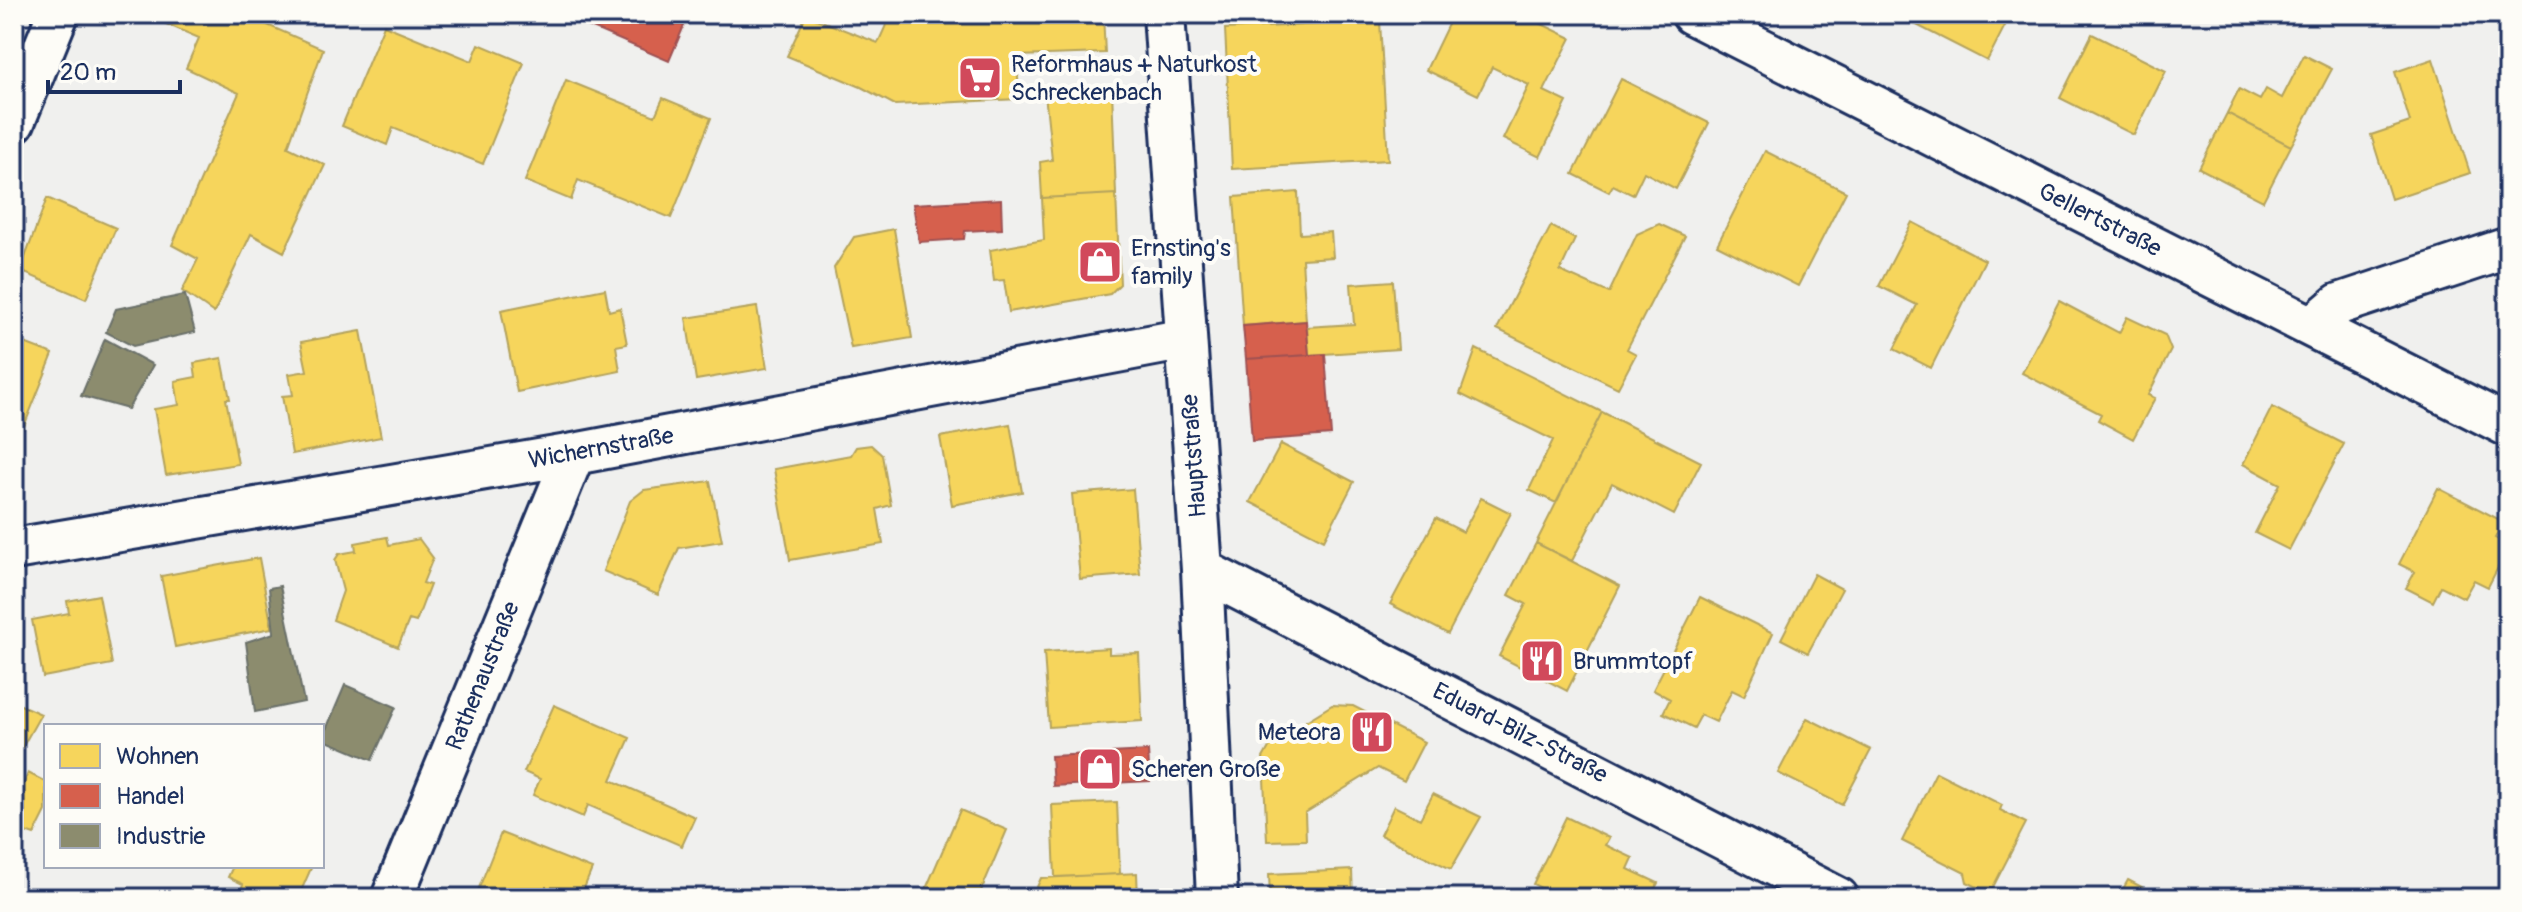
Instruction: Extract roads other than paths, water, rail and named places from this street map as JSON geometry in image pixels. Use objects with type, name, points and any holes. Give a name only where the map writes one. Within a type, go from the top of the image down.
[{"type":"street","points":[[14,122],[58,14]]},
{"type":"street","name":"Hauptstraße","points":[[1164,14],[1202,570],[1217,898]]},
{"type":"street","name":"Gellertstraße","points":[[1692,14],[2508,426]]},
{"type":"street","points":[[2312,327],[2339,304],[2508,248]]},
{"type":"street","name":"Wichernstraße","points":[[14,549],[574,454],[1186,339]]},
{"type":"street","name":"Rathenaustraße","points":[[392,898],[574,454]]},
{"type":"street","name":"Eduard-Bilz-Straße","points":[[1202,570],[1838,898]]},
{"type":"place","name":"Reformhaus + Naturkost Schreckenbach","points":[[980,78]]},
{"type":"place","name":"Ernsting's family","points":[[1100,262]]},
{"type":"place","name":"Brummtopf","points":[[1542,661]]},
{"type":"place","name":"Meteora","points":[[1372,732]]},
{"type":"place","name":"Scheren Große","points":[[1100,769]]}]
